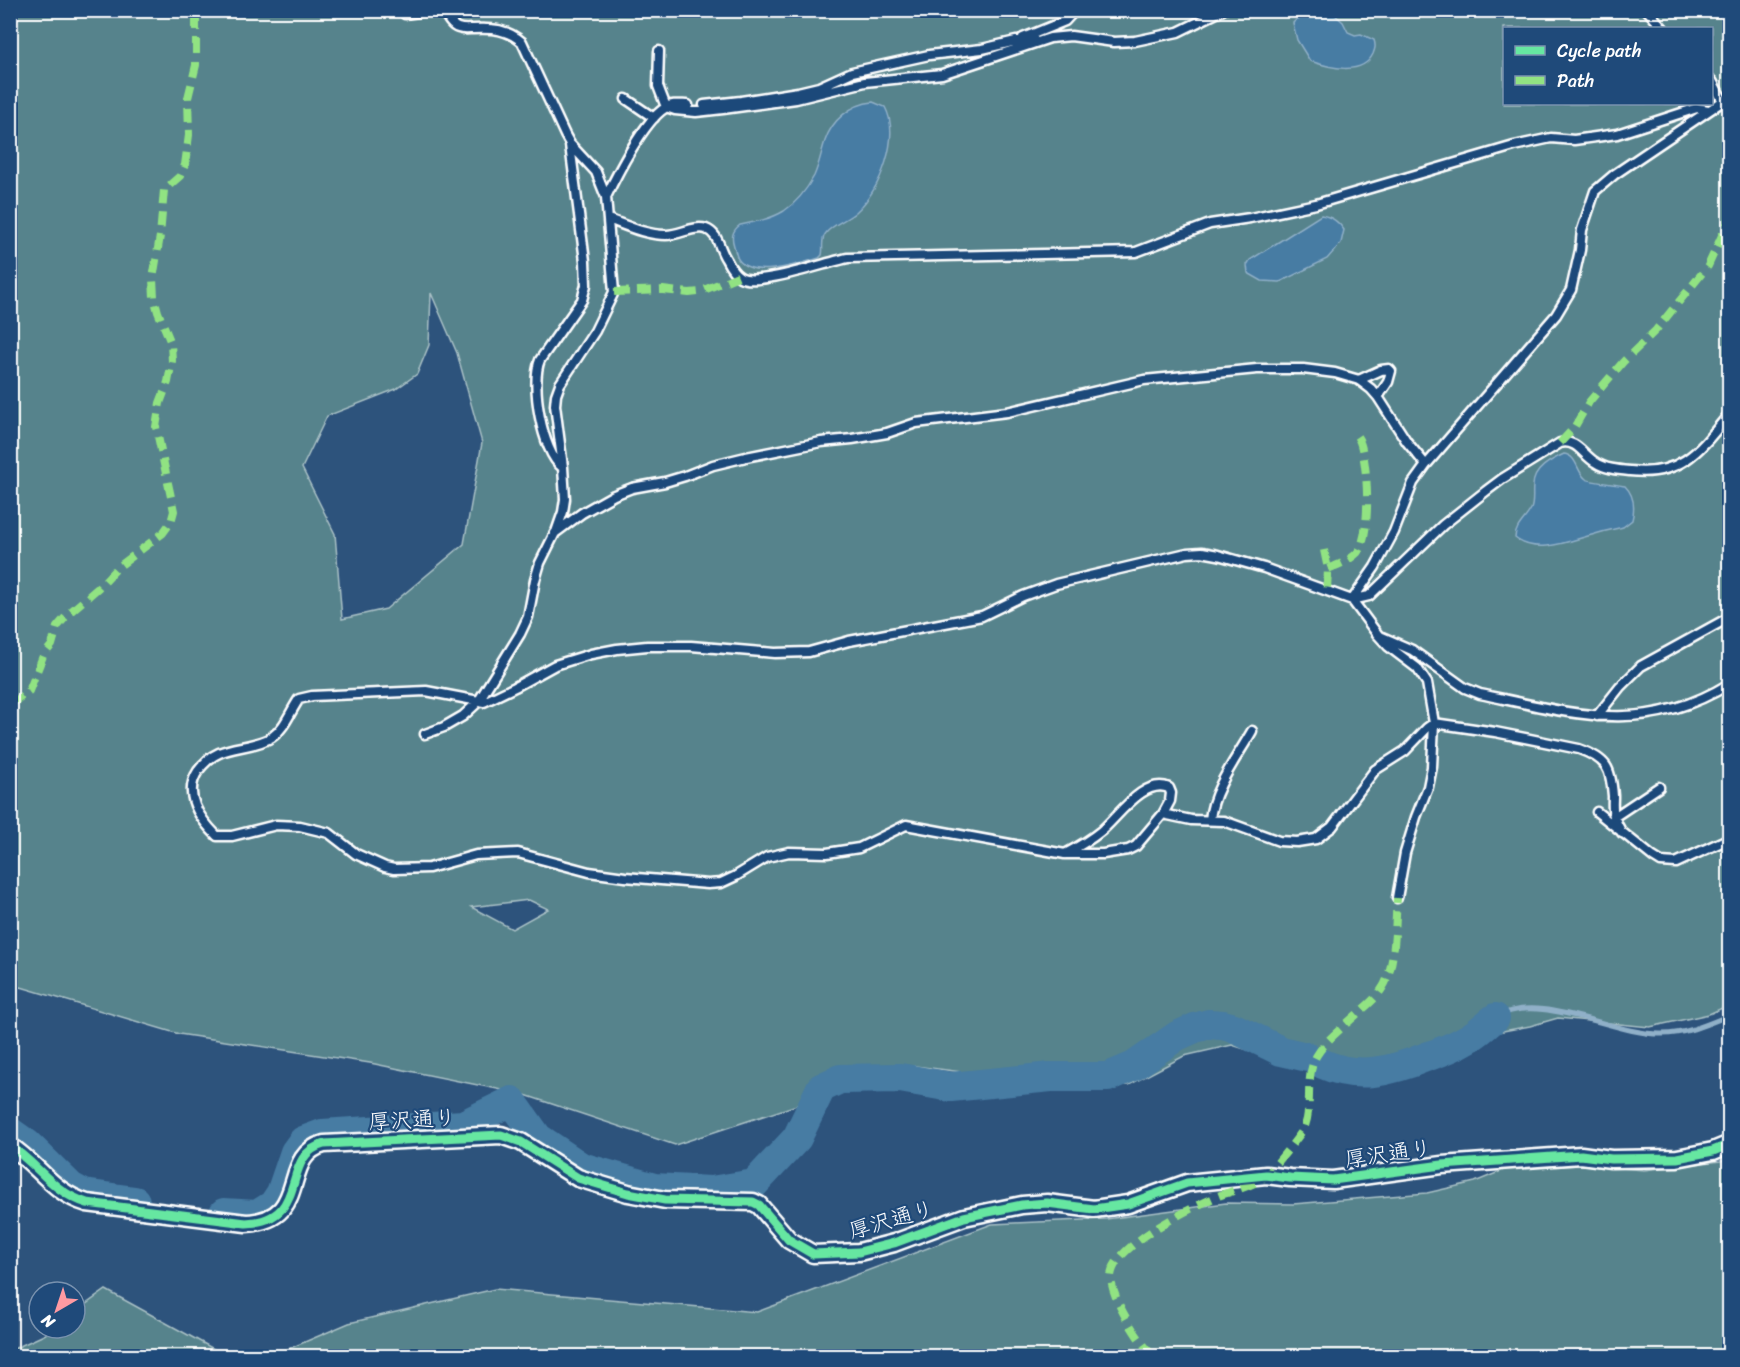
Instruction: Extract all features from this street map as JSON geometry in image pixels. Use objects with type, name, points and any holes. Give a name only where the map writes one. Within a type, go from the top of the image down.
[{"type":"street","name":"厚沢通り","points":[[10,1146],[53,1185],[76,1200],[257,1223],[274,1217],[280,1212],[287,1201],[305,1155],[318,1146],[501,1135],[521,1142],[578,1178],[628,1193],[672,1201],[753,1202],[759,1205],[789,1240],[813,1254],[859,1252],[894,1243],[964,1217],[1022,1205],[1047,1203],[1094,1209],[1128,1204],[1187,1183],[1266,1176],[1334,1180],[1442,1165],[1581,1155],[1611,1159],[1677,1158],[1713,1151],[1730,1144]]},
{"type":"lane","points":[[405,14],[432,10]]},
{"type":"lane","points":[[425,734],[444,727],[463,716],[478,702],[520,634],[528,616],[534,580],[555,533],[565,500],[555,405],[556,395],[560,384],[595,331],[614,292],[606,197],[596,172],[570,144],[522,42],[501,30],[459,29],[449,21],[443,10]]},
{"type":"lane","points":[[1016,41],[1065,21],[1075,10]]},
{"type":"lane","points":[[606,197],[625,159],[654,118],[666,107],[677,104],[696,106],[741,101],[798,92],[819,87],[852,72],[929,55],[982,49],[1016,41],[1071,36],[1114,42],[1135,41],[1178,32],[1223,10]]},
{"type":"lane","points":[[1647,10],[1662,27]]},
{"type":"lane","points":[[659,51],[658,86],[666,107],[696,112],[796,99],[865,82],[942,74],[1050,38]]},
{"type":"lane","points":[[1352,600],[1394,532],[1413,483],[1561,307],[1571,290],[1580,250],[1581,230],[1595,190],[1708,110],[1726,100],[1713,82]]},
{"type":"lane","points":[[626,99],[654,118]]},
{"type":"lane","points":[[608,219],[653,234],[683,233],[694,228],[710,231],[717,238],[732,270],[745,279],[802,271],[848,258],[1136,252],[1210,224],[1305,207],[1514,146],[1551,138],[1574,140],[1617,134],[1697,108],[1708,110]]},
{"type":"lane","points":[[563,467],[557,463],[545,438],[538,407],[537,364],[582,300],[584,293],[585,261],[570,144]]},
{"type":"lane","points":[[555,533],[582,513],[614,495],[746,457],[821,442],[887,433],[916,423],[1007,412],[1144,380],[1257,369],[1313,370],[1359,380],[1378,396],[1407,442],[1426,465]]},
{"type":"lane","points":[[1359,380],[1381,370],[1389,369],[1390,376],[1378,396]]},
{"type":"lane","points":[[1065,854],[1102,831],[1146,790],[1159,785],[1169,788],[1172,793],[1163,814],[1136,846],[1128,850],[1103,854],[1065,854],[906,825],[859,848],[827,853],[789,852],[767,857],[721,883],[708,884],[598,873],[518,853],[476,855],[429,868],[394,869],[356,854],[329,833],[300,826],[276,825],[232,836],[217,836],[205,824],[192,801],[192,783],[201,767],[217,753],[263,741],[272,736],[284,724],[299,699],[326,695],[426,691],[452,694],[478,702],[492,699],[555,665],[591,654],[647,646],[691,646],[775,653],[809,652],[849,641],[982,616],[1023,596],[1056,584],[1186,552],[1218,555],[1264,568],[1352,600],[1369,596],[1443,525],[1502,479],[1560,443],[1573,442],[1592,460],[1605,467],[1644,472],[1656,471],[1676,466],[1688,459],[1708,440],[1730,413]]},
{"type":"lane","points":[[1352,600],[1388,646],[1417,668],[1427,683],[1434,723],[1432,767],[1428,787],[1405,854],[1397,898]]},
{"type":"lane","points":[[1597,716],[1620,687],[1641,666],[1730,617]]},
{"type":"lane","points":[[1378,635],[1412,650],[1465,688],[1480,694],[1569,713],[1626,717],[1690,704],[1710,696],[1729,684]]},
{"type":"lane","points":[[1163,814],[1191,820],[1224,821],[1279,841],[1298,842],[1316,839],[1332,827],[1375,770],[1405,751],[1434,723],[1495,732],[1592,753],[1608,768],[1612,777],[1614,817],[1622,833]]},
{"type":"lane","points":[[1210,819],[1215,795],[1252,731]]},
{"type":"lane","points":[[1614,817],[1659,787]]},
{"type":"lane","points":[[1597,812],[1653,857],[1670,864],[1730,838]]},
{"type":"green space","points":[[10,11],[1729,11],[1729,1005],[1709,1014],[1650,1027],[1558,1018],[1487,1034],[1396,1073],[1299,1066],[1232,1045],[1184,1056],[1129,1085],[1048,1083],[915,1066],[675,1145],[522,1094],[370,1063],[179,1034],[21,987],[11,989]],"holes":[[[431,293],[457,353],[482,443],[464,544],[386,609],[342,619],[335,534],[302,468],[327,416],[396,389],[417,374],[429,345]],[[529,900],[548,909],[512,929],[471,907]]]},
{"type":"green space","points":[[1729,1160],[1729,1356],[272,1356],[349,1323],[495,1289],[757,1312],[992,1224],[1106,1219],[1226,1203],[1293,1204],[1427,1193],[1475,1182],[1511,1167],[1585,1165],[1644,1170]]},
{"type":"green space","points":[[106,1290],[226,1356],[11,1356],[11,1350],[33,1340],[87,1340],[87,1303]]},
{"type":"water","points":[[1317,14],[1334,14],[1343,22],[1348,32],[1355,35],[1361,34],[1374,40],[1374,51],[1368,61],[1361,66],[1344,68],[1310,61],[1297,40],[1293,23],[1297,19]]},
{"type":"water","points":[[873,102],[885,107],[891,133],[886,163],[865,203],[826,233],[822,255],[819,258],[776,269],[754,269],[745,265],[738,259],[735,251],[732,237],[735,230],[740,225],[774,216],[793,204],[805,191],[814,176],[832,126],[843,114],[857,106]]},
{"type":"water","points":[[1321,215],[1334,220],[1344,230],[1341,243],[1327,259],[1280,282],[1262,281],[1248,273],[1247,265],[1250,260]]},
{"type":"water","points":[[1564,454],[1572,458],[1586,479],[1625,486],[1633,502],[1632,520],[1623,527],[1565,543],[1534,546],[1524,543],[1515,538],[1515,534],[1531,509],[1536,475],[1548,462]]},
{"type":"waterway","points":[[1495,1018],[1513,1011],[1532,1009],[1554,1011],[1643,1032],[1671,1034],[1705,1025],[1730,1015]]},
{"type":"waterway","points":[[1323,1064],[1349,1072],[1388,1070],[1459,1044],[1476,1034],[1495,1018]]},
{"type":"waterway","points":[[224,1213],[257,1215],[273,1205],[281,1193],[295,1152],[303,1141],[322,1134],[463,1125],[512,1101],[538,1138],[581,1167],[654,1188],[711,1191],[754,1184],[797,1138],[821,1088],[840,1079],[900,1078],[951,1087],[1051,1077],[1108,1077],[1134,1066],[1177,1036],[1209,1024],[1234,1028],[1281,1051],[1307,1057]]},
{"type":"waterway","points":[[10,1132],[27,1144],[71,1187],[84,1194],[135,1201]]},
{"type":"marked path","points":[[10,21],[13,10]]},
{"type":"marked path","points":[[10,705],[29,691],[43,656],[52,645],[57,627],[117,568],[163,533],[171,522],[174,511],[156,427],[172,361],[171,343],[158,312],[153,279],[164,190],[180,176],[185,165],[189,135],[188,98],[196,65],[196,10]]},
{"type":"marked path","points":[[1560,443],[1574,428],[1589,402],[1623,362],[1656,330],[1708,266],[1730,218]]},
{"type":"marked path","points":[[614,292],[663,290],[699,292],[738,276]]},
{"type":"marked path","points":[[1328,569],[1347,561],[1357,553],[1365,532],[1367,482],[1363,452],[1353,430]]},
{"type":"marked path","points":[[1324,550],[1328,569],[1327,590]]},
{"type":"marked path","points":[[1153,1356],[1121,1308],[1112,1286],[1111,1277],[1115,1265],[1124,1253],[1138,1241],[1171,1219],[1216,1197],[1264,1178],[1294,1142],[1305,1126],[1311,1072],[1317,1055],[1330,1039],[1374,999],[1387,978],[1394,944],[1397,898]]},
{"type":"cycle path","points":[[10,1146],[55,1186],[87,1203],[246,1223],[266,1219],[280,1211],[288,1200],[302,1161],[310,1151],[324,1144],[501,1135],[521,1142],[578,1178],[628,1193],[665,1200],[753,1202],[759,1205],[789,1240],[813,1254],[859,1252],[894,1243],[964,1217],[1022,1205],[1047,1203],[1094,1209],[1128,1204],[1187,1183],[1266,1175],[1333,1180],[1442,1165],[1581,1155],[1611,1159],[1677,1158],[1713,1151],[1730,1144]]}]
